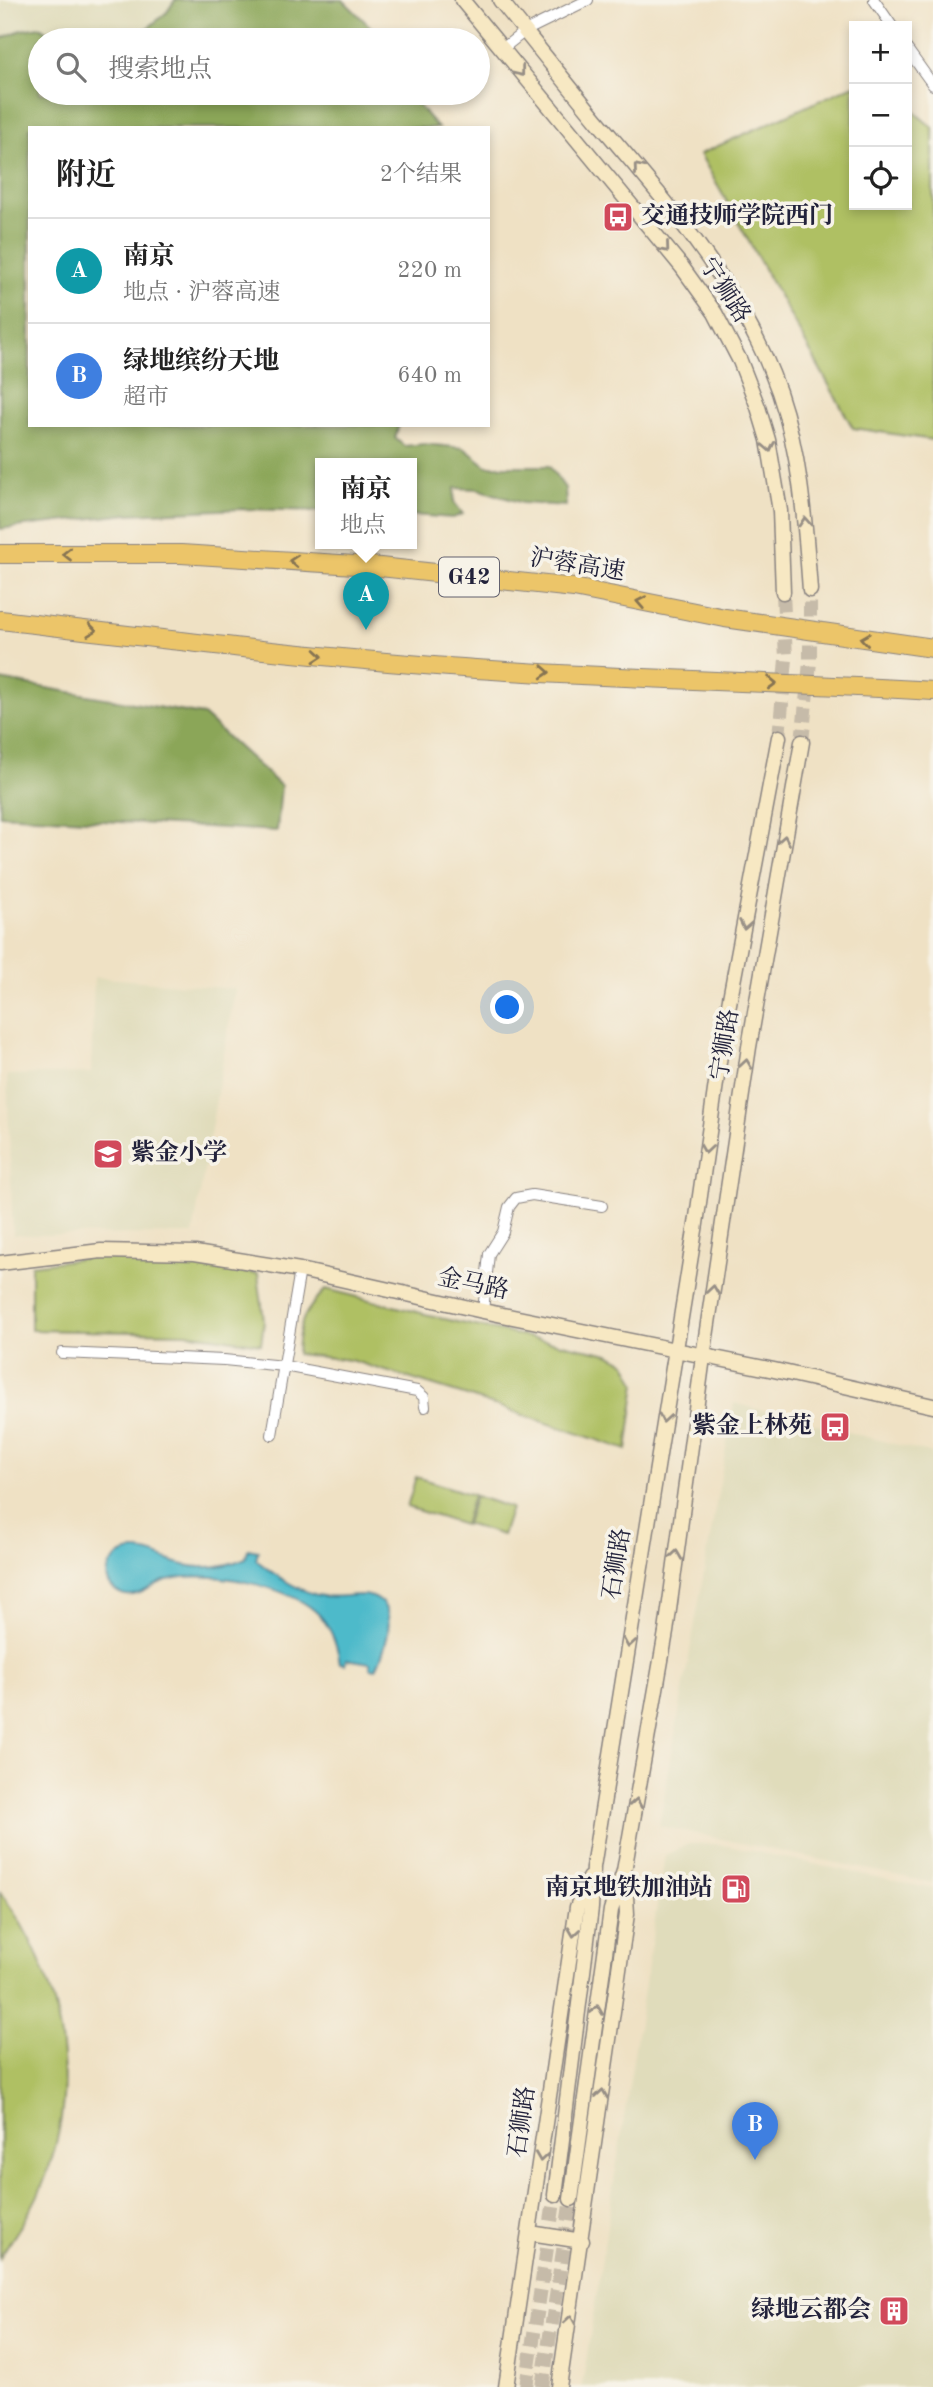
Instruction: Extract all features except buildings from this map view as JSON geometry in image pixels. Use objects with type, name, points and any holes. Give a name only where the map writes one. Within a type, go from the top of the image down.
[{"type":"highway","name":"沪蓉高速","points":[[0,554],[181,554],[371,566],[574,588],[725,618],[933,648]]},
{"type":"highway","points":[[0,620],[273,651],[466,668],[933,691]]},
{"type":"main road","name":"宁狮路","points":[[462,0],[485,28]]},
{"type":"main road","name":"宁狮路","points":[[500,0],[652,185],[693,238],[740,307],[766,359],[790,430],[803,493],[810,590]]},
{"type":"main road","name":"宁狮路","points":[[490,34],[682,267],[715,313],[740,361],[768,440],[780,511],[783,592]]},
{"type":"main road","name":"宁狮路","points":[[675,1351],[722,1041],[779,737]]},
{"type":"main road","name":"宁狮路","points":[[702,1357],[749,1046],[802,742]]},
{"type":"main road","name":"金马路","points":[[0,1263],[101,1251],[195,1253],[300,1270],[933,1406]]},
{"type":"main road","name":"石狮路","points":[[555,2195],[591,1908],[593,1867],[675,1351]]},
{"type":"main road","points":[[571,2199],[611,1910],[624,1871],[666,1632],[702,1357]]},
{"type":"main road","name":"石狮路","points":[[506,2387],[577,1907],[593,1867]]},
{"type":"main road","points":[[559,2387],[627,1914],[624,1871]]},
{"type":"main road","points":[[530,2233],[582,2241]]},
{"type":"street","points":[[502,49],[525,31],[587,0]]},
{"type":"street","points":[[874,0],[888,21]]},
{"type":"street","points":[[912,56],[933,85]]},
{"type":"street","points":[[483,1311],[489,1254],[503,1232],[509,1207],[516,1199],[532,1195],[602,1206]]},
{"type":"street","points":[[272,1435],[300,1270]]},
{"type":"street","points":[[62,1353],[177,1356],[284,1366],[417,1391],[424,1397],[425,1407]]},
{"type":"shaded area","points":[[0,0],[175,0],[167,12],[148,28],[28,28],[28,31],[21,30],[0,39]]},
{"type":"shaded area","name":"紫金小学","points":[[94,977],[235,989],[193,1234],[13,1235],[7,1075],[91,1073]]},
{"type":"shaded area","points":[[734,1403],[933,1454],[933,1883],[659,1826]]},
{"type":"shaded area","name":"绿地云都会","points":[[689,1844],[718,1844],[933,1889],[933,2387],[582,2387],[665,1855]]},
{"type":"green space","points":[[175,0],[343,0],[372,28],[148,28],[167,12]]},
{"type":"green space","points":[[28,29],[28,105],[418,105],[436,126],[28,126],[28,427],[398,427],[395,438],[404,446],[424,444],[464,448],[487,466],[549,466],[565,488],[566,506],[522,503],[478,489],[455,488],[454,502],[463,514],[453,518],[417,515],[417,458],[315,458],[315,511],[243,509],[128,514],[0,529],[0,39]]},
{"type":"green space","points":[[849,87],[849,210],[912,210],[912,110],[933,128],[933,440],[853,428],[700,154]]},
{"type":"green space","points":[[0,680],[203,715],[281,786],[277,831],[0,815]]},
{"type":"green space","points":[[105,1256],[258,1274],[264,1321],[261,1344],[186,1333],[31,1330],[31,1265]]},
{"type":"green space","points":[[326,1289],[457,1322],[609,1354],[626,1363],[636,1383],[627,1450],[350,1360],[297,1354],[304,1318]]},
{"type":"green space","points":[[416,1477],[473,1495],[464,1525],[407,1507]]},
{"type":"green space","points":[[475,1496],[511,1508],[502,1535],[466,1524]]},
{"type":"green space","points":[[0,1892],[22,1925],[39,1959],[52,1995],[64,2070],[62,2108],[55,2146],[43,2184],[29,2213],[0,2258]]},
{"type":"water","points":[[248,1549],[258,1551],[256,1560],[270,1571],[308,1592],[329,1597],[360,1595],[374,1598],[383,1604],[389,1624],[376,1669],[370,1668],[370,1663],[346,1659],[345,1664],[340,1663],[329,1628],[315,1611],[302,1602],[265,1587],[223,1578],[183,1577],[167,1580],[134,1595],[128,1595],[114,1589],[107,1576],[113,1562],[128,1552],[146,1552],[178,1564],[207,1567],[246,1558]]},
{"type":"tunnel","points":[[802,742],[810,662],[810,590]]},
{"type":"tunnel","points":[[779,737],[786,659],[783,592]]},
{"type":"tunnel","points":[[526,2387],[555,2195]]},
{"type":"tunnel","points":[[542,2387],[571,2199]]},
{"type":"place","name":"交通技师学院西门","points":[[618,217]]},
{"type":"place","name":"南京","points":[[366,630]]},
{"type":"place","name":"紫金小学","points":[[108,1154]]},
{"type":"place","name":"紫金上林苑","points":[[835,1427]]},
{"type":"place","name":"南京地铁加油站","points":[[736,1889]]},
{"type":"place","name":"绿地缤纷天地","points":[[755,2160]]},
{"type":"place","name":"绿地云都会","points":[[894,2311]]}]
